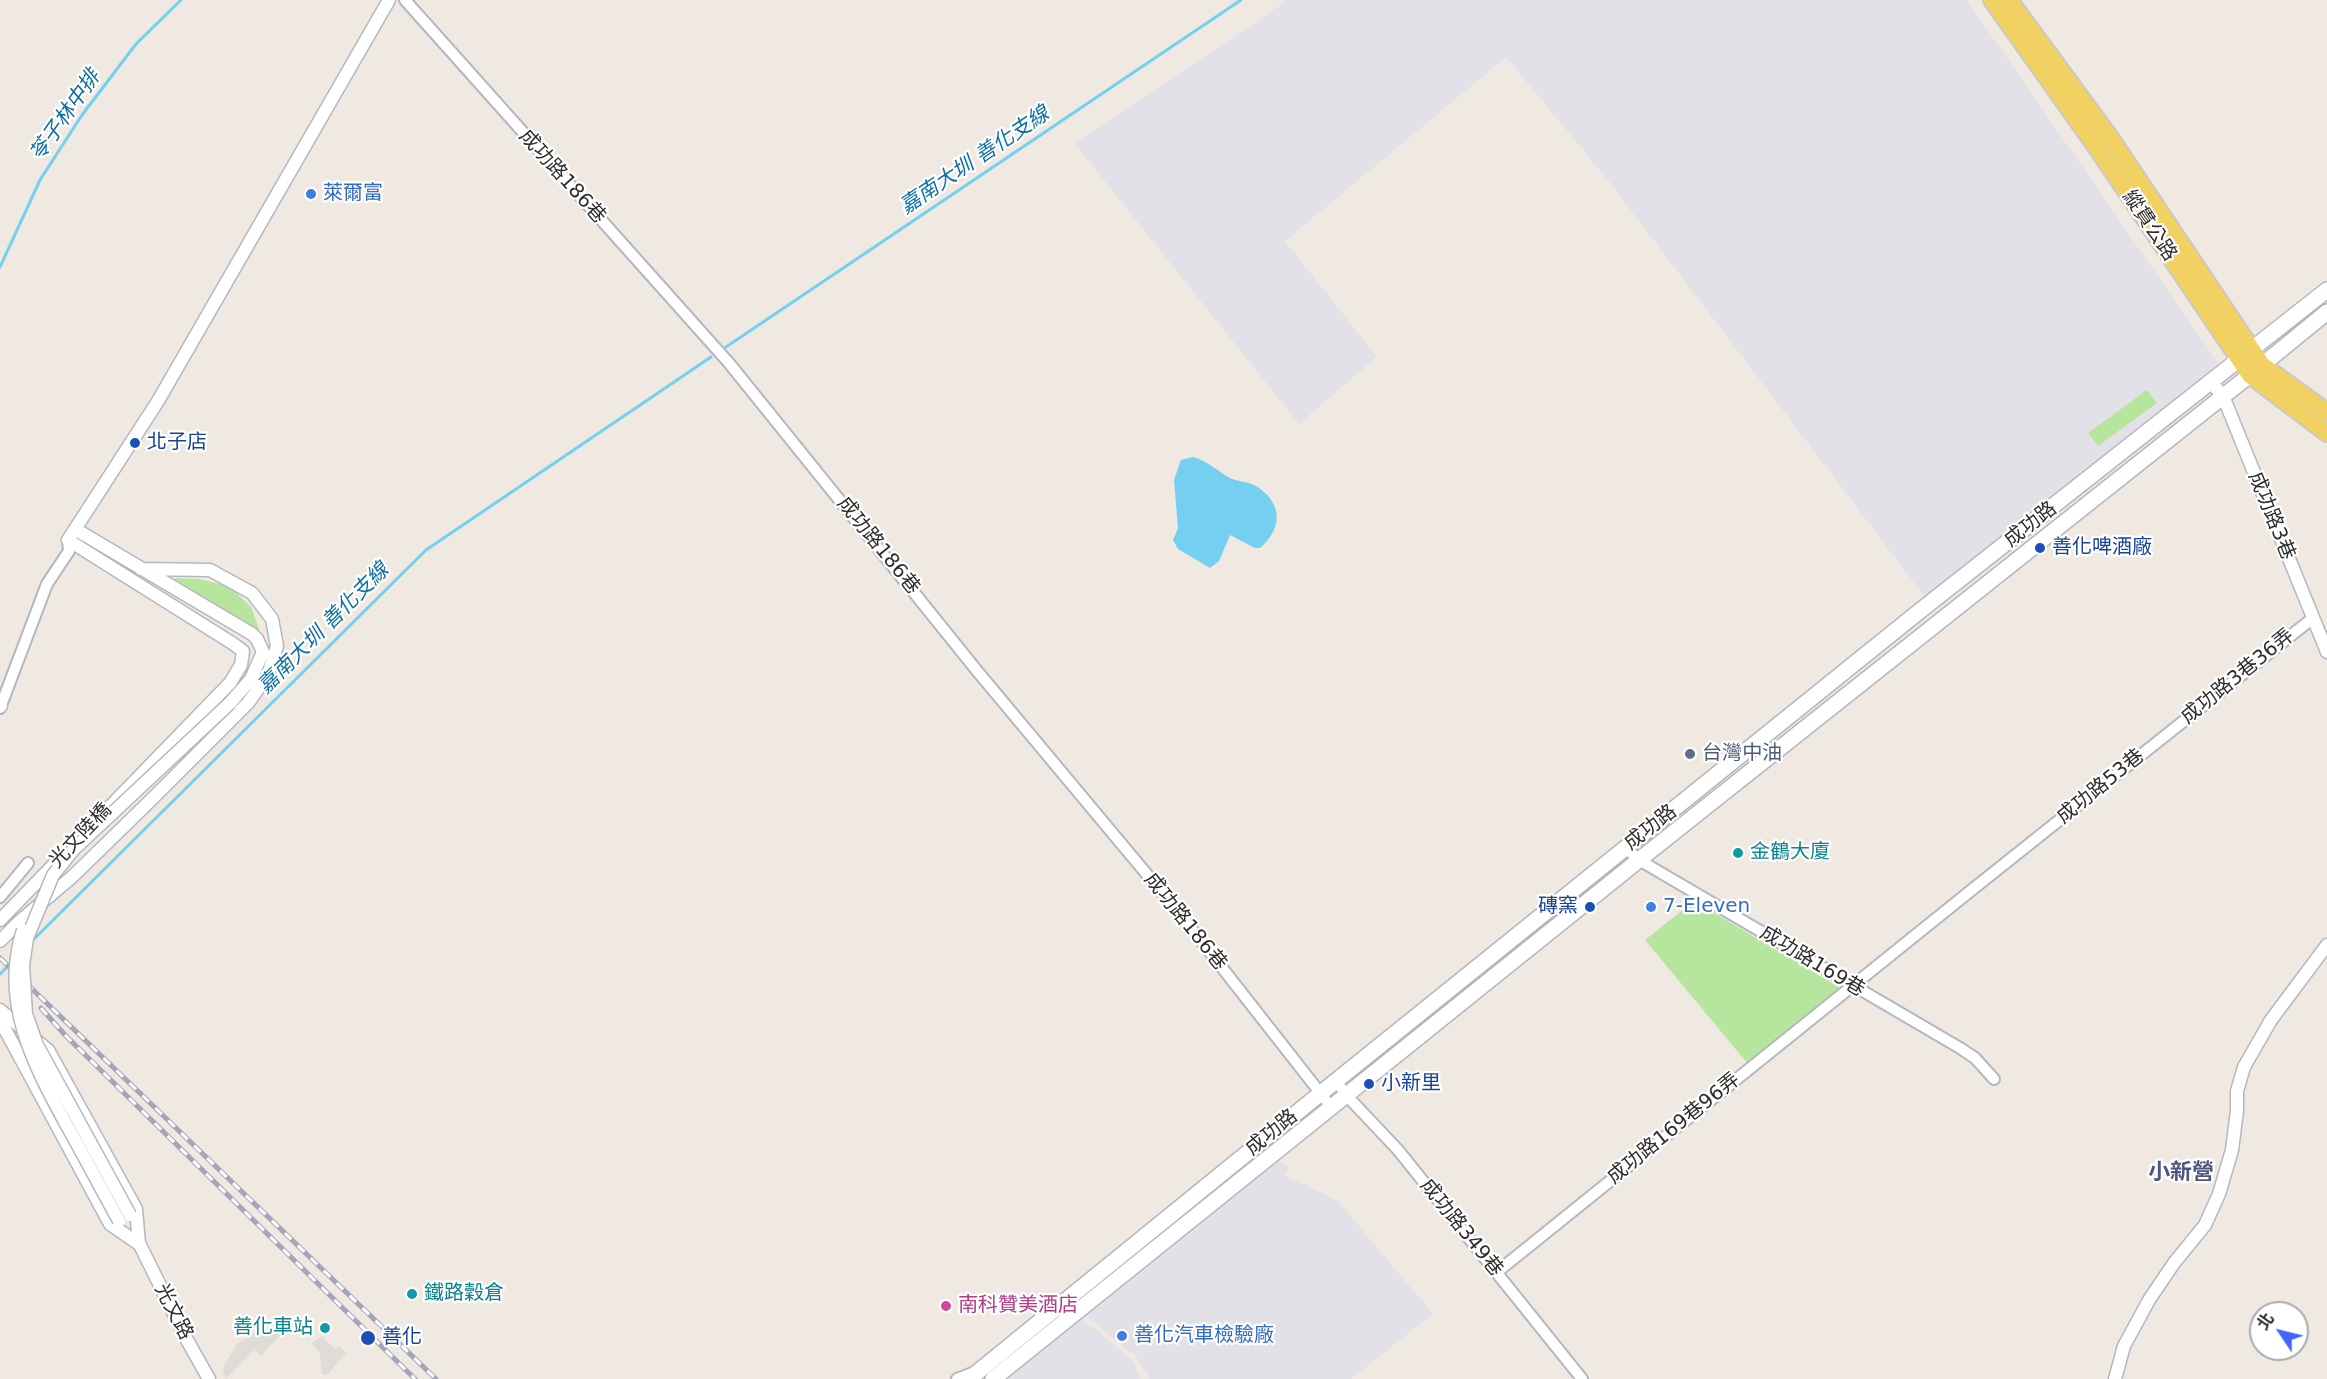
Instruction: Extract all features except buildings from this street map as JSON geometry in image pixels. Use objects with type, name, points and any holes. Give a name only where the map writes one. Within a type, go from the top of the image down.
[{"type":"main road","name":"縱貫公路","points":[[1992,0],[2256,370],[2327,433]]},
{"type":"main road","name":"縱貫公路","points":[[2009,0],[2111,139],[2245,355]]},
{"type":"main road","name":"成功路","points":[[974,1375],[1907,622],[2327,290]]},
{"type":"main road","name":"成功路","points":[[993,1379],[2327,312]]},
{"type":"main road","name":"縱貫公路","points":[[2256,370],[2327,412]]},
{"type":"street","points":[[0,706],[47,584],[69,551],[68,540],[158,401],[389,0]]},
{"type":"street","name":"成功路186巷","points":[[405,0],[729,363],[978,672],[1180,914],[1332,1108]]},
{"type":"street","name":"成功路3巷","points":[[2211,382],[2223,396],[2326,646]]},
{"type":"street","name":"光文陸橋","points":[[75,529],[252,634],[263,652],[251,679],[230,703],[75,849],[53,875],[27,938],[23,965],[26,1014],[37,1045],[124,1218]]},
{"type":"street","name":"光文陸橋","points":[[68,540],[243,651],[241,665],[230,683],[59,857],[48,871],[35,894],[17,946],[14,997],[19,1025],[31,1057],[124,1218]]},
{"type":"street","points":[[0,941],[72,877],[152,800],[249,703],[268,675],[277,646],[272,619],[252,593],[210,570],[141,569]]},
{"type":"street","name":"成功路3巷36弄","points":[[2163,737],[2313,618]]},
{"type":"street","name":"成功路53巷","points":[[1850,986],[2039,838],[2163,737]]},
{"type":"street","name":"成功路169巷","points":[[1626,848],[1639,860],[1975,1058],[1994,1079]]},
{"type":"street","points":[[0,920],[59,857]]},
{"type":"street","points":[[0,897],[28,863]]},
{"type":"street","points":[[2115,1379],[2124,1346],[2149,1300],[2174,1263],[2205,1225],[2216,1202],[2232,1150],[2237,1091],[2244,1067],[2271,1020],[2327,945]]},
{"type":"street","name":"成功路169巷96弄","points":[[1497,1272],[1850,986]]},
{"type":"street","points":[[0,1010],[48,1050],[136,1209],[139,1244]]},
{"type":"street","points":[[0,1020],[110,1224],[139,1244]]},
{"type":"street","points":[[13,1043],[24,1030]]},
{"type":"street","name":"成功路349巷","points":[[1336,1081],[1347,1096],[1398,1150],[1582,1379]]},
{"type":"street","points":[[124,1218],[139,1244]]},
{"type":"street","name":"光文路","points":[[139,1244],[209,1379]]},
{"type":"street","name":"成功路","points":[[957,1379],[974,1375]]},
{"type":"shaded area","points":[[1288,0],[1967,0],[2223,370],[1925,597],[1607,179],[1506,57],[1285,241],[1377,357],[1299,424],[1075,144]]},
{"type":"shaded area","points":[[1279,1161],[1289,1168],[1284,1175],[1338,1201],[1433,1314],[1351,1379],[1149,1379],[1135,1356],[1085,1315]]},
{"type":"shaded area","points":[[1080,1317],[1132,1360],[1141,1379],[1004,1379]]},
{"type":"shaded area","points":[[268,1330],[283,1332],[261,1356],[254,1350],[226,1379],[223,1371],[225,1363],[237,1344],[253,1334]]},
{"type":"shaded area","points":[[322,1336],[335,1349],[339,1346],[346,1353],[327,1375],[322,1374],[320,1354],[312,1343]]},
{"type":"green space","points":[[2147,390],[2157,403],[2098,446],[2088,433]]},
{"type":"green space","points":[[173,578],[198,579],[229,586],[251,607],[260,632]]},
{"type":"green space","points":[[1694,901],[1842,989],[1748,1064],[1645,940]]},
{"type":"water","points":[[1193,457],[1230,478],[1256,486],[1271,500],[1277,516],[1276,524],[1268,540],[1260,548],[1255,548],[1230,535],[1219,561],[1210,568],[1178,549],[1173,540],[1178,528],[1174,480],[1181,460]]},
{"type":"waterway","name":"苓子林中排","points":[[0,267],[40,180],[82,115],[136,44],[181,0]]},
{"type":"waterway","name":"嘉南大圳 善化支線","points":[[726,347],[1241,0]]},
{"type":"waterway","name":"嘉南大圳 善化支線","points":[[31,942],[426,550],[711,357]]},
{"type":"waterway","name":"嘉南大圳 善化支線","points":[[0,974],[12,962]]},
{"type":"railway","points":[[0,958],[436,1379]]},
{"type":"railway","points":[[41,1008],[65,1035],[415,1379]]},
{"type":"place","name":"萊爾富","points":[[311,194]]},
{"type":"place","name":"北子店","points":[[135,443]]},
{"type":"place","name":"善化啤酒廠","points":[[2040,548]]},
{"type":"place","name":"台灣中油","points":[[1690,754]]},
{"type":"place","name":"金鶴大廈","points":[[1738,853]]},
{"type":"place","name":"磚窯","points":[[1590,907]]},
{"type":"place","name":"7-Eleven","points":[[1651,907]]},
{"type":"place","name":"小新里","points":[[1369,1084]]},
{"type":"place","name":"鐵路穀倉","points":[[412,1294]]},
{"type":"place","name":"南科贊美酒店","points":[[946,1306]]},
{"type":"place","name":"善化車站","points":[[325,1328]]},
{"type":"place","name":"善化汽車檢驗廠","points":[[1122,1336]]},
{"type":"place","name":"善化","points":[[368,1338]]},
{"type":"district","name":"小新營","points":[[2181,1173]]}]
